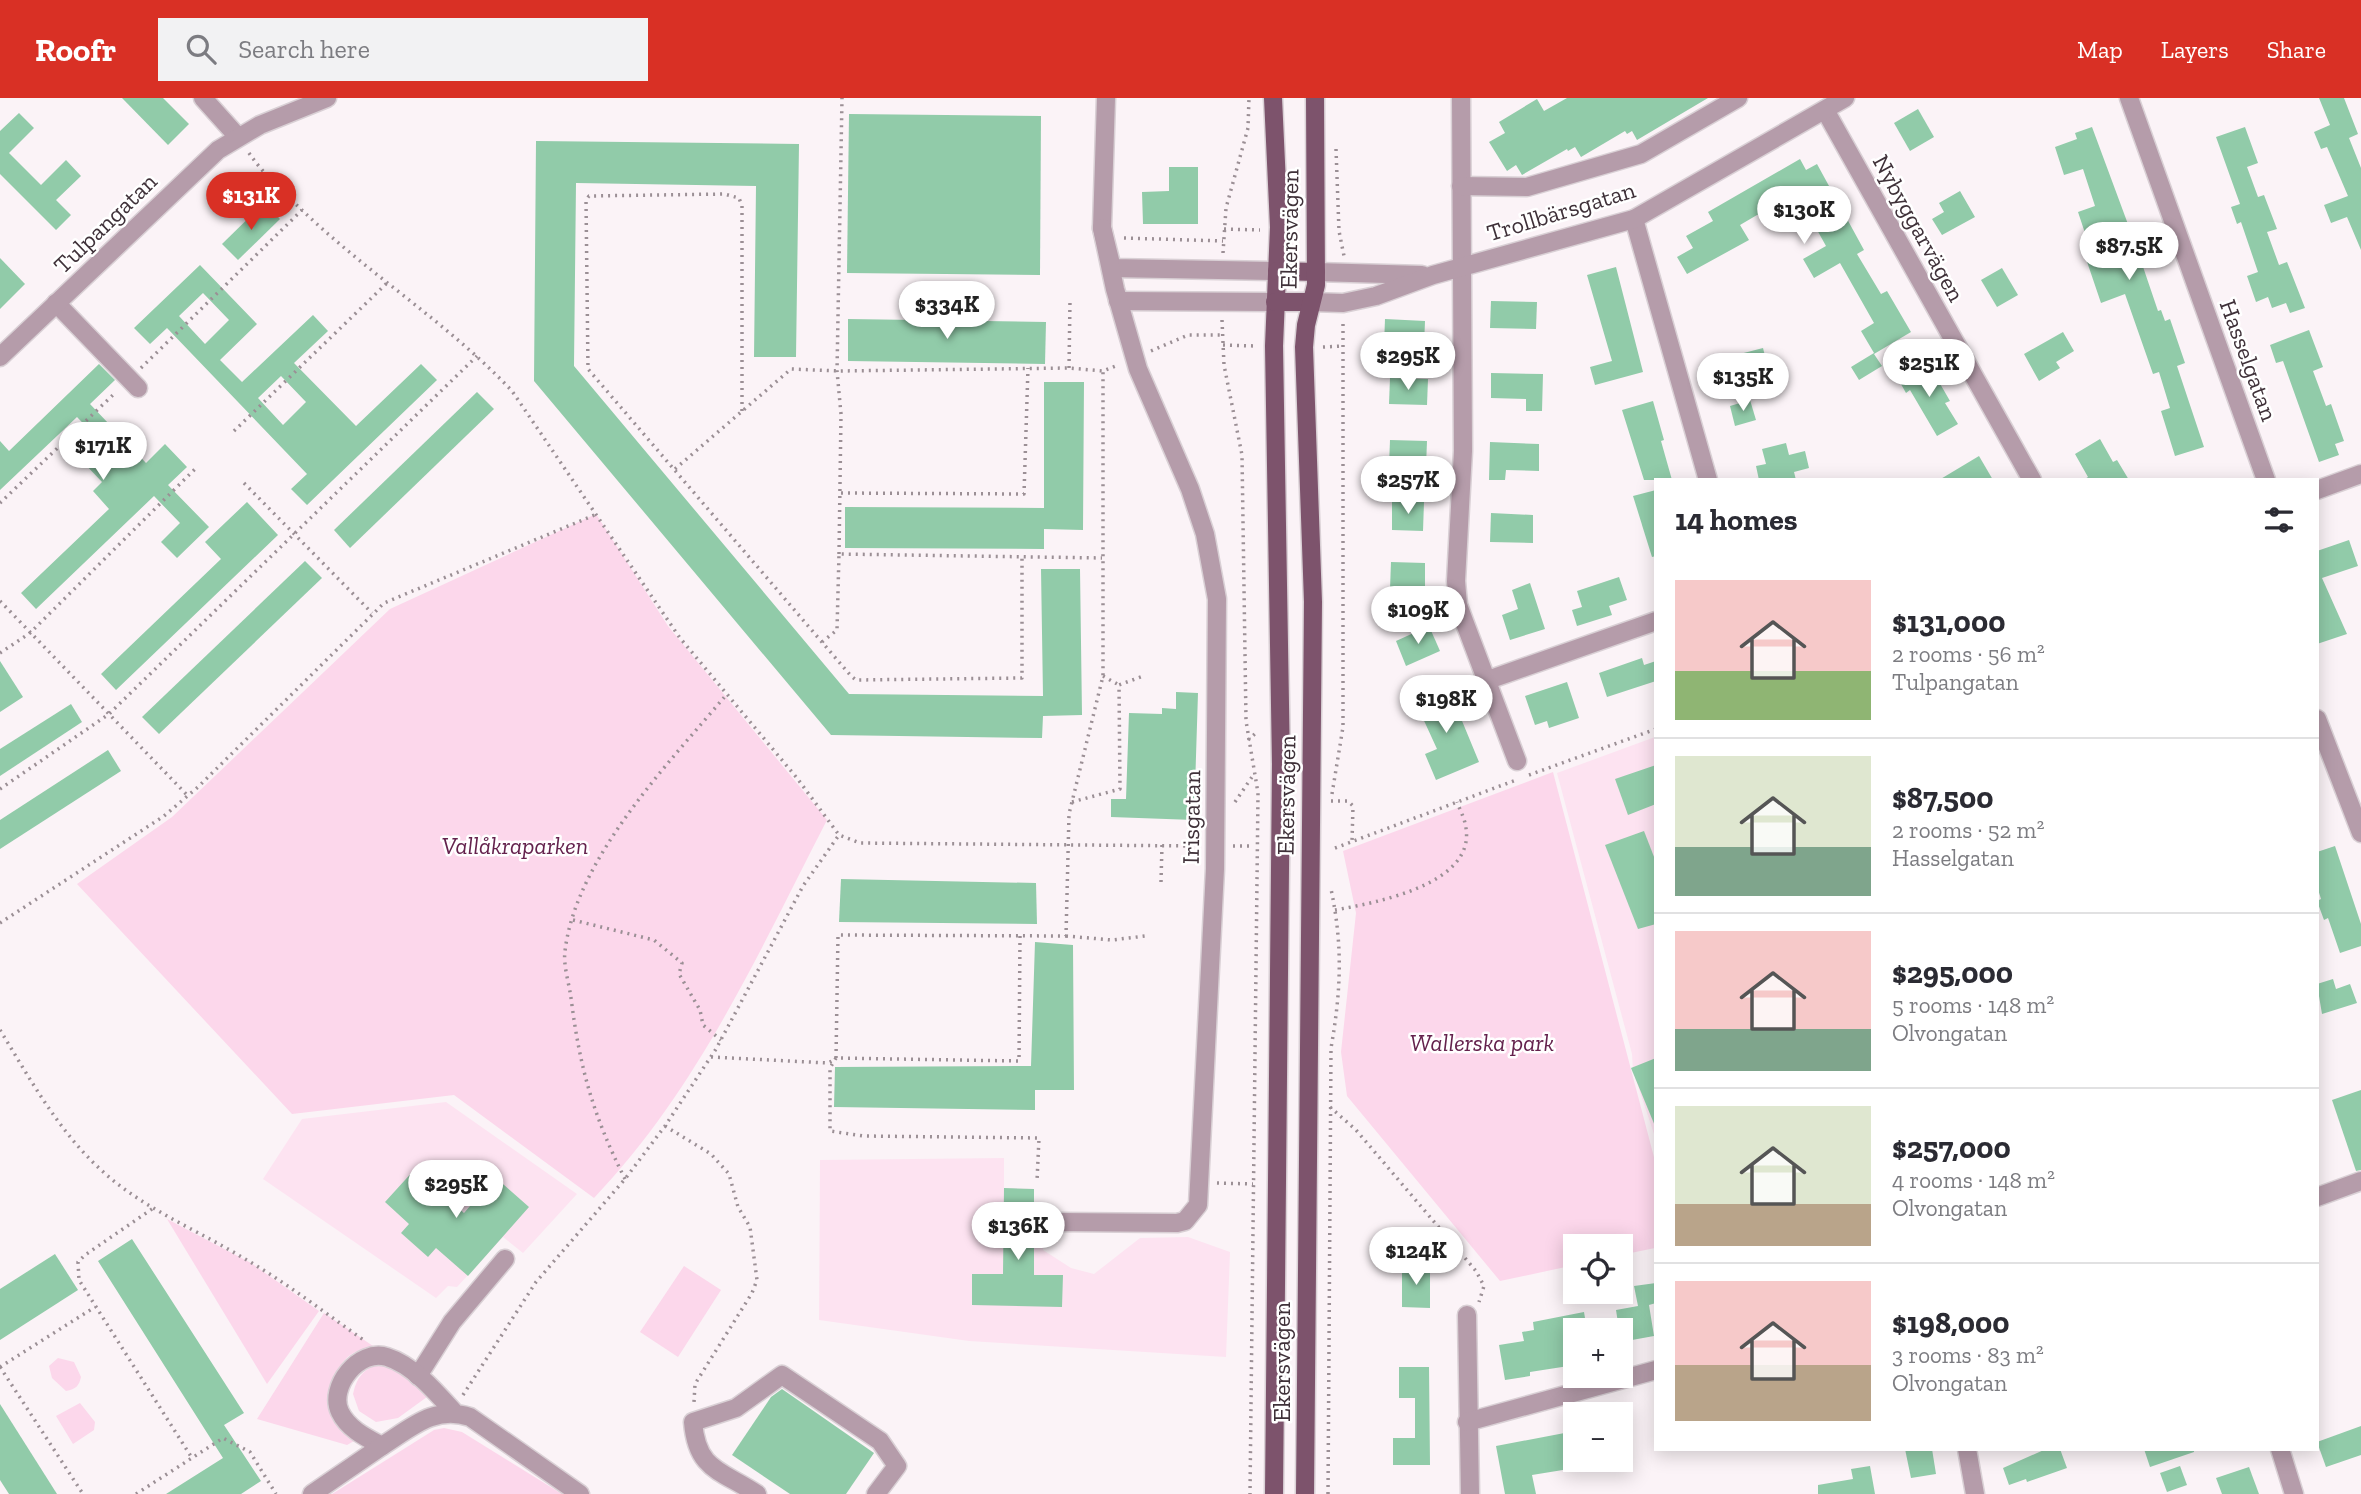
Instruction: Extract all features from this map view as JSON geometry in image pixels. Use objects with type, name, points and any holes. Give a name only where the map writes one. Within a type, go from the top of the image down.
[{"type":"main road","name":"Ekersvägen","points":[[1273,98],[1279,227],[1275,302],[1280,789],[1274,1494]]},
{"type":"main road","name":"Ekersvägen","points":[[1305,1494],[1313,602],[1304,347],[1316,272],[1315,98]]},
{"type":"main road","points":[[1277,271],[1316,272]]},
{"type":"main road","points":[[1275,302],[1311,302]]},
{"type":"street","points":[[203,98],[238,137]]},
{"type":"street","name":"Tulpangatan","points":[[0,357],[218,150],[292,110],[327,98]]},
{"type":"street","points":[[1106,98],[1103,233],[1112,268],[1277,271]]},
{"type":"street","points":[[1461,98],[1463,451],[1456,581],[1458,605],[1517,761]]},
{"type":"street","name":"Trollbärsgatan","points":[[1461,186],[1527,187],[1641,154],[1738,98]]},
{"type":"street","name":"Trollbärsgatan","points":[[1311,302],[1343,303],[1376,296],[1433,275],[1634,219],[1845,98]]},
{"type":"street","name":"Hasselgatan","points":[[2129,98],[2265,478]]},
{"type":"street","name":"Nybyggarvägen","points":[[1825,110],[2031,478]]},
{"type":"street","points":[[1634,219],[1707,478]]},
{"type":"street","name":"Irisgatan","points":[[1059,1222],[1185,1221],[1198,1205],[1216,826],[1217,599],[1205,534],[1190,488],[1135,359],[1116,295],[1103,233]]},
{"type":"street","name":"Trollbärsgatan","points":[[1316,272],[1433,275]]},
{"type":"street","points":[[1116,295],[1275,302]]},
{"type":"street","points":[[56,303],[134,384]]},
{"type":"street","points":[[2319,489],[2361,474]]},
{"type":"street","points":[[1488,680],[1654,622]]},
{"type":"street","points":[[2319,724],[2361,833]]},
{"type":"street","points":[[2319,1196],[2361,1181]]},
{"type":"street","points":[[418,1376],[452,1322],[505,1259]]},
{"type":"street","points":[[1467,1315],[1469,1494]]},
{"type":"street","points":[[382,1446],[347,1422],[339,1410],[338,1389],[349,1371],[360,1361],[376,1355],[388,1357],[418,1376],[454,1412]]},
{"type":"street","points":[[1467,1422],[1654,1371]]},
{"type":"street","points":[[757,1494],[709,1466],[695,1444],[693,1422],[736,1408],[782,1375],[880,1441],[897,1466],[876,1494]]},
{"type":"street","points":[[312,1494],[421,1421],[436,1414],[454,1412],[470,1417],[580,1494]]},
{"type":"street","points":[[1967,1451],[1975,1494]]},
{"type":"street","points":[[2281,1451],[2294,1494]]},
{"type":"path","points":[[822,642],[837,630],[841,414],[837,371],[842,98]]},
{"type":"path","points":[[1223,263],[1223,241],[1232,179],[1248,128],[1249,98]]},
{"type":"path","points":[[238,137],[253,160],[302,210],[477,356],[529,412],[680,638],[818,803],[839,835],[860,843],[1192,846]]},
{"type":"path","points":[[1336,141],[1339,231],[1344,265]]},
{"type":"path","points":[[742,411],[742,206],[739,198],[724,194],[589,196],[586,200],[586,365],[856,680],[1022,678],[1022,557]]},
{"type":"path","points":[[0,503],[134,384],[302,210]]},
{"type":"path","points":[[1103,233],[1223,241]]},
{"type":"path","points":[[234,431],[387,283]]},
{"type":"path","points":[[1069,368],[1070,300]]},
{"type":"path","points":[[1223,310],[1222,335],[1227,387],[1238,424],[1242,455],[1248,740],[1258,793],[1250,1494]]},
{"type":"path","points":[[1329,813],[1343,727],[1343,313]]},
{"type":"path","points":[[1135,359],[1163,344],[1188,335],[1222,335]]},
{"type":"path","points":[[1223,345],[1268,346]]},
{"type":"path","points":[[1313,347],[1343,346]]},
{"type":"path","points":[[0,789],[109,714],[477,356]]},
{"type":"path","points":[[840,493],[1024,494],[1028,368]]},
{"type":"path","points":[[675,468],[791,369],[837,371],[1069,368],[1103,371],[1103,676],[1072,802],[1067,845],[1066,936]]},
{"type":"path","points":[[0,653],[30,633],[195,469]]},
{"type":"path","points":[[244,483],[372,613]]},
{"type":"path","points":[[0,923],[164,816],[188,796],[384,603],[597,514]]},
{"type":"path","points":[[839,554],[1102,558]]},
{"type":"path","points":[[0,601],[188,796]]},
{"type":"path","points":[[1245,644],[1254,647]]},
{"type":"path","points":[[1103,676],[1119,685],[1143,676]]},
{"type":"path","points":[[1072,802],[1121,789],[1119,685]]},
{"type":"path","points":[[625,1179],[598,1125],[578,1052],[565,952],[576,907],[611,838],[727,694]]},
{"type":"path","points":[[1335,848],[1654,730]]},
{"type":"path","points":[[1248,740],[1257,732]]},
{"type":"path","points":[[1234,803],[1254,774]]},
{"type":"path","points":[[1331,801],[1348,801],[1353,806],[1352,842]]},
{"type":"path","points":[[1335,911],[1402,895],[1435,881],[1456,862],[1465,847],[1467,829],[1457,802]]},
{"type":"path","points":[[454,1412],[482,1362],[536,1282],[625,1179],[665,1126],[721,1040],[803,886],[839,835]]},
{"type":"path","points":[[1161,882],[1162,845]]},
{"type":"path","points":[[1227,846],[1253,846]]},
{"type":"path","points":[[1328,1494],[1331,1048],[1340,998],[1338,921],[1331,887]]},
{"type":"path","points":[[573,919],[654,940],[681,963],[679,974],[700,1010],[703,1025],[721,1040]]},
{"type":"path","points":[[1329,929],[1338,921]]},
{"type":"path","points":[[1037,1181],[1039,1138],[864,1136],[830,1131],[830,1068],[836,1059],[838,935],[1066,936],[1112,940],[1145,936]]},
{"type":"path","points":[[711,1056],[828,1063],[836,1059],[1019,1061],[1020,936]]},
{"type":"path","points":[[1328,993],[1340,998]]},
{"type":"path","points":[[0,1030],[48,1108],[80,1149],[127,1193],[250,1261],[388,1357]]},
{"type":"path","points":[[1330,1107],[1356,1130],[1476,1271],[1484,1286],[1483,1294],[1474,1314],[1467,1315]]},
{"type":"path","points":[[665,1126],[711,1154],[729,1174],[738,1207],[750,1227],[757,1280],[695,1384],[693,1422]]},
{"type":"path","points":[[1200,1183],[1254,1184]]},
{"type":"path","points":[[152,1209],[78,1262],[79,1280],[192,1458]]},
{"type":"path","points":[[83,1494],[0,1367],[94,1307]]},
{"type":"path","points":[[136,1494],[223,1438],[250,1452],[276,1494]]},
{"type":"shaded area","points":[[1654,737],[1654,1134],[1633,1071],[1632,1054],[1557,773]]},
{"type":"shaded area","points":[[446,1102],[577,1194],[523,1253],[503,1237],[457,1287],[448,1286],[436,1298],[263,1179],[302,1119]]},
{"type":"shaded area","points":[[1004,1158],[1004,1188],[1034,1189],[1034,1213],[1044,1214],[1043,1250],[1071,1268],[1094,1274],[1140,1238],[1188,1237],[1230,1252],[1226,1357],[969,1341],[819,1320],[820,1160]]},
{"type":"green space","name":"Vallåkraparken","points":[[596,514],[668,626],[827,820],[724,1018],[665,1112],[594,1198],[454,1095],[292,1114],[77,884],[172,817],[390,609]]},
{"type":"green space","name":"Wallerska park","points":[[1553,772],[1654,1157],[1654,1248],[1633,1253],[1633,1234],[1563,1234],[1563,1268],[1500,1281],[1347,1096],[1341,1052],[1356,913],[1343,851]]},
{"type":"green space","points":[[167,1219],[251,1263],[319,1311],[267,1384]]},
{"type":"green space","points":[[684,1266],[721,1290],[678,1357],[640,1332]]},
{"type":"green space","points":[[324,1313],[376,1348],[351,1355],[340,1366],[334,1382],[332,1391],[363,1436],[347,1445],[257,1419]]},
{"type":"green space","points":[[58,1358],[74,1362],[81,1377],[75,1388],[66,1391],[52,1378],[49,1366]]},
{"type":"green space","points":[[387,1363],[431,1394],[398,1418],[376,1422],[359,1411],[353,1394],[357,1381],[364,1372]]},
{"type":"green space","points":[[80,1403],[95,1422],[94,1430],[73,1444],[56,1416]]},
{"type":"green space","points":[[444,1428],[462,1432],[562,1494],[332,1494],[434,1430]]},
{"type":"building","points":[[122,98],[163,98],[189,124],[168,145]]},
{"type":"building","points":[[1567,98],[1708,98],[1637,140],[1632,131],[1627,134],[1625,131],[1581,157],[1575,147],[1522,175],[1516,165],[1507,171],[1489,142],[1505,133],[1499,122],[1537,99],[1544,111]]},
{"type":"building","points":[[2319,98],[2344,98],[2358,134],[2349,138],[2361,168],[2361,250],[2347,217],[2331,223],[2324,205],[2348,196],[2327,147],[2321,149],[2314,132],[2330,125]]},
{"type":"building","points":[[1918,109],[1934,137],[1910,151],[1894,123]]},
{"type":"building","points":[[19,113],[34,128],[9,153],[41,185],[66,160],[81,176],[56,200],[71,215],[56,230],[0,174],[0,131]]},
{"type":"building","points":[[849,114],[1041,116],[1040,275],[847,273]]},
{"type":"building","points":[[2092,127],[2132,235],[2142,231],[2149,251],[2139,255],[2158,311],[2161,310],[2165,321],[2170,319],[2185,363],[2177,366],[2204,447],[2175,456],[2161,411],[2170,408],[2159,372],[2153,374],[2125,294],[2101,303],[2080,241],[2087,239],[2078,212],[2095,206],[2083,169],[2064,175],[2055,147],[2077,139],[2075,133]]},
{"type":"building","points":[[2245,127],[2258,163],[2247,167],[2258,197],[2264,195],[2277,229],[2267,232],[2279,265],[2287,262],[2305,308],[2290,313],[2286,303],[2272,308],[2268,297],[2256,302],[2247,276],[2258,272],[2241,222],[2237,224],[2231,207],[2240,204],[2216,137]]},
{"type":"building","points":[[536,141],[799,144],[796,357],[754,357],[756,186],[576,183],[574,366],[849,694],[1043,696],[1041,569],[1080,569],[1082,715],[1043,716],[1042,738],[831,735],[534,381]]},
{"type":"building","points":[[1800,159],[1806,170],[1817,164],[1864,250],[1857,254],[1881,294],[1887,291],[1911,332],[1874,354],[1882,366],[1859,380],[1851,367],[1874,353],[1861,331],[1874,323],[1840,263],[1814,278],[1803,259],[1826,246],[1796,192],[1740,225],[1749,240],[1687,274],[1677,257],[1693,248],[1686,236],[1713,221],[1708,212]]},
{"type":"building","points":[[1169,167],[1198,167],[1198,224],[1143,224],[1142,192],[1169,191]]},
{"type":"building","points":[[1960,191],[1975,217],[1942,235],[1932,219],[1944,212],[1939,203]]},
{"type":"building","points":[[264,203],[280,219],[238,260],[222,244]]},
{"type":"building","points":[[0,258],[25,284],[0,309]]},
{"type":"building","points":[[200,265],[257,324],[220,360],[242,382],[313,315],[328,331],[294,363],[356,426],[421,364],[437,380],[307,505],[291,489],[307,474],[167,328],[150,344],[134,328]],"holes":[[[203,293],[229,320],[205,344],[179,316]],[[281,376],[306,402],[283,425],[258,398]]]},
{"type":"building","points":[[1616,267],[1643,372],[1595,385],[1590,367],[1612,361],[1587,275]]},
{"type":"building","points":[[2002,268],[2018,295],[1997,307],[1981,280]]},
{"type":"building","points":[[1491,301],[1537,302],[1536,329],[1490,328]]},
{"type":"building","points":[[848,319],[1046,322],[1045,364],[848,361]]},
{"type":"building","points":[[1385,319],[1425,321],[1424,347],[1384,346]]},
{"type":"building","points":[[2309,330],[2323,367],[2313,371],[2326,406],[2331,404],[2344,441],[2335,444],[2339,455],[2319,462],[2283,361],[2276,363],[2270,345]]},
{"type":"building","points":[[2063,332],[2074,351],[2056,362],[2060,368],[2039,381],[2024,354]]},
{"type":"building","points":[[1763,348],[1773,388],[1746,396],[1736,355]]},
{"type":"building","points":[[99,364],[115,380],[90,404],[146,463],[165,444],[187,467],[168,485],[209,527],[177,558],[161,542],[180,523],[154,496],[36,609],[21,593],[109,509],[93,491],[102,482],[82,461],[101,442],[77,417],[0,490],[0,441],[9,451]]},
{"type":"building","points":[[1917,365],[1926,381],[1935,375],[1950,401],[1945,403],[1958,424],[1937,436],[1910,390],[1906,393],[1897,377]]},
{"type":"building","points":[[1491,373],[1543,374],[1542,411],[1526,411],[1526,399],[1491,398]]},
{"type":"building","points":[[1390,378],[1428,379],[1427,405],[1389,404]]},
{"type":"building","points":[[1044,382],[1084,382],[1083,530],[1044,529],[1044,549],[845,548],[845,507],[1044,508]]},
{"type":"building","points":[[477,392],[494,409],[350,548],[334,530]]},
{"type":"building","points":[[1750,400],[1756,420],[1735,426],[1730,406]]},
{"type":"building","points":[[1653,401],[1671,478],[1644,480],[1622,410]]},
{"type":"building","points":[[2100,439],[2113,462],[2117,460],[2128,478],[2086,478],[2075,454]]},
{"type":"building","points":[[1390,440],[1427,441],[1426,467],[1389,466]]},
{"type":"building","points":[[1490,442],[1539,444],[1539,471],[1506,470],[1505,480],[1489,480]]},
{"type":"building","points":[[1786,443],[1789,455],[1805,451],[1809,468],[1794,472],[1796,478],[1759,478],[1756,466],[1766,464],[1762,449]]},
{"type":"building","points":[[1979,456],[1992,478],[1942,478]]},
{"type":"building","points":[[1654,491],[1654,556],[1652,557],[1633,496]]},
{"type":"building","points":[[1392,501],[1424,502],[1423,531],[1392,530]]},
{"type":"building","points":[[247,502],[278,535],[116,690],[101,674],[221,559],[205,542]]},
{"type":"building","points":[[1491,513],[1533,515],[1533,543],[1490,542]]},
{"type":"building","points":[[2349,540],[2358,566],[2322,578],[2347,634],[2319,643],[2319,550]]},
{"type":"building","points":[[305,561],[322,578],[159,734],[142,717]]},
{"type":"building","points":[[1391,562],[1425,563],[1425,590],[1390,589]]},
{"type":"building","points":[[1619,577],[1627,600],[1609,606],[1612,615],[1577,626],[1572,610],[1582,607],[1577,591]]},
{"type":"building","points":[[1530,583],[1545,629],[1510,640],[1502,615],[1518,609],[1512,590]]},
{"type":"building","points":[[1429,626],[1440,651],[1406,666],[1396,641]]},
{"type":"building","points":[[1642,658],[1644,665],[1654,662],[1654,682],[1607,697],[1599,673]]},
{"type":"building","points":[[0,661],[23,697],[0,712]]},
{"type":"building","points":[[1567,682],[1579,718],[1549,728],[1547,721],[1535,725],[1525,696]]},
{"type":"building","points":[[1448,687],[1479,762],[1436,780],[1425,754],[1437,749],[1415,701]]},
{"type":"building","points":[[1176,692],[1198,693],[1194,820],[1111,817],[1111,799],[1126,799],[1129,713],[1162,714],[1162,708],[1176,709]]},
{"type":"building","points":[[71,704],[82,722],[0,776],[0,749]]},
{"type":"building","points":[[108,750],[121,771],[0,849],[0,820]]},
{"type":"building","points":[[1654,766],[1654,805],[1628,815],[1615,779]]},
{"type":"building","points":[[1644,831],[1654,857],[1654,925],[1638,929],[1605,845]]},
{"type":"building","points":[[2335,846],[2361,924],[2361,946],[2340,953],[2328,918],[2324,920],[2319,906],[2319,851]]},
{"type":"building","points":[[841,879],[1036,883],[1037,924],[839,922]]},
{"type":"building","points":[[1035,942],[1073,945],[1074,1090],[1035,1090],[1035,1110],[834,1107],[835,1067],[1031,1066]]},
{"type":"building","points":[[2333,979],[2336,989],[2350,984],[2357,1003],[2322,1014],[2319,983]]},
{"type":"building","points":[[1654,1059],[1654,1124],[1631,1068]]},
{"type":"building","points":[[2361,1090],[2361,1170],[2356,1171],[2332,1100]]},
{"type":"building","points":[[415,1169],[464,1213],[495,1177],[529,1207],[468,1276],[436,1248],[428,1257],[401,1233],[409,1224],[385,1202]]},
{"type":"building","points":[[1004,1188],[1034,1189],[1034,1275],[1063,1275],[1062,1307],[972,1305],[972,1274],[1003,1274]]},
{"type":"building","points":[[132,1239],[244,1413],[224,1425],[261,1481],[241,1494],[166,1494],[223,1458],[98,1261]]},
{"type":"building","points":[[55,1254],[78,1290],[0,1340],[0,1289]]},
{"type":"building","points":[[1402,1267],[1430,1267],[1430,1308],[1402,1307]]},
{"type":"building","points":[[1654,1283],[1654,1304],[1649,1305],[1654,1336],[1633,1340],[1633,1318],[1617,1318],[1616,1310],[1638,1306],[1634,1286]]},
{"type":"building","points":[[1584,1312],[1585,1318],[1563,1318],[1563,1367],[1530,1372],[1530,1376],[1505,1380],[1499,1345],[1524,1341],[1522,1332],[1534,1330],[1533,1322]]},
{"type":"building","points":[[1399,1367],[1429,1367],[1430,1465],[1393,1465],[1393,1438],[1415,1438],[1415,1398],[1399,1398]]},
{"type":"building","points":[[782,1389],[874,1453],[846,1494],[790,1494],[732,1455],[771,1397]]},
{"type":"building","points":[[0,1404],[57,1494],[9,1494],[0,1480]]},
{"type":"building","points":[[2361,1426],[2361,1455],[2326,1467],[2319,1441]]},
{"type":"building","points":[[1563,1433],[1563,1470],[1532,1475],[1536,1494],[1505,1494],[1496,1446]]},
{"type":"building","points":[[1905,1451],[1932,1451],[1936,1474],[1911,1478]]},
{"type":"building","points":[[2041,1451],[2061,1451],[2067,1468],[2027,1482],[2026,1479],[2009,1485],[2003,1468]]},
{"type":"building","points":[[2145,1451],[2194,1451],[2194,1452],[2150,1467]]},
{"type":"building","points":[[1870,1466],[1875,1494],[1818,1494],[1818,1485],[1853,1479],[1851,1469]]},
{"type":"building","points":[[2180,1466],[2187,1485],[2167,1492],[2160,1473]]},
{"type":"building","points":[[2249,1467],[2259,1494],[2222,1494],[2216,1478]]}]
